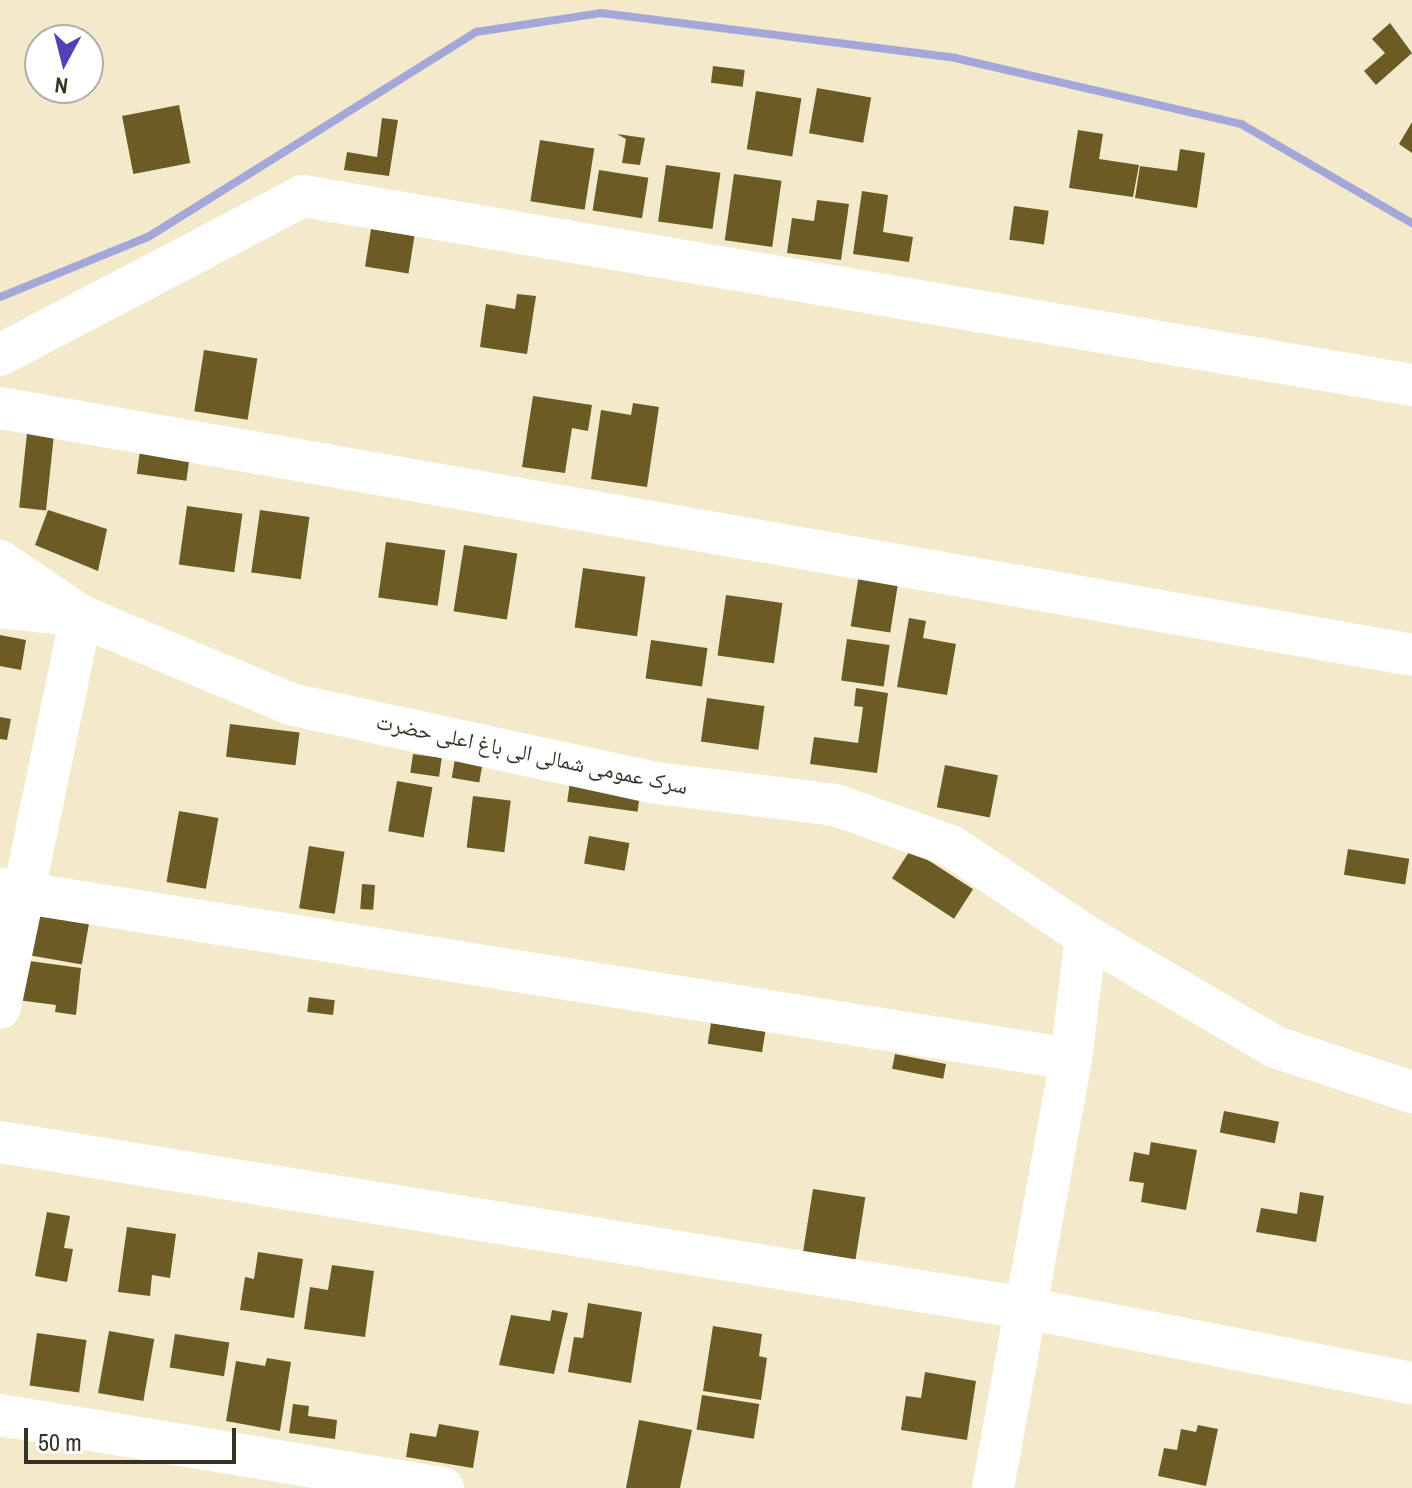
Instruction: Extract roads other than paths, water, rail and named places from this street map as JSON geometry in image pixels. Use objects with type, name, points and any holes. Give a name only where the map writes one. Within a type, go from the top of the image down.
[{"type":"street","points":[[0,355],[303,196],[1412,385]]},
{"type":"street","points":[[0,408],[1412,655]]},
{"type":"street","name":"سرک عمومی شمالی الی باغ اعلی حضرت","points":[[0,561],[81,616],[290,704],[656,783],[835,805],[951,846],[1086,936],[1275,1047],[1412,1092]]},
{"type":"street","points":[[0,607],[81,616],[12,891],[0,1008]]},
{"type":"street","points":[[12,891],[1071,1059]]},
{"type":"street","points":[[993,1488],[1071,1059],[1086,936]]},
{"type":"street","points":[[0,1142],[1025,1308],[1412,1383]]},
{"type":"street","points":[[0,1415],[443,1488]]},
{"type":"waterway","points":[[0,297],[148,237],[476,32],[601,13],[955,58],[1241,124],[1412,223]]}]
